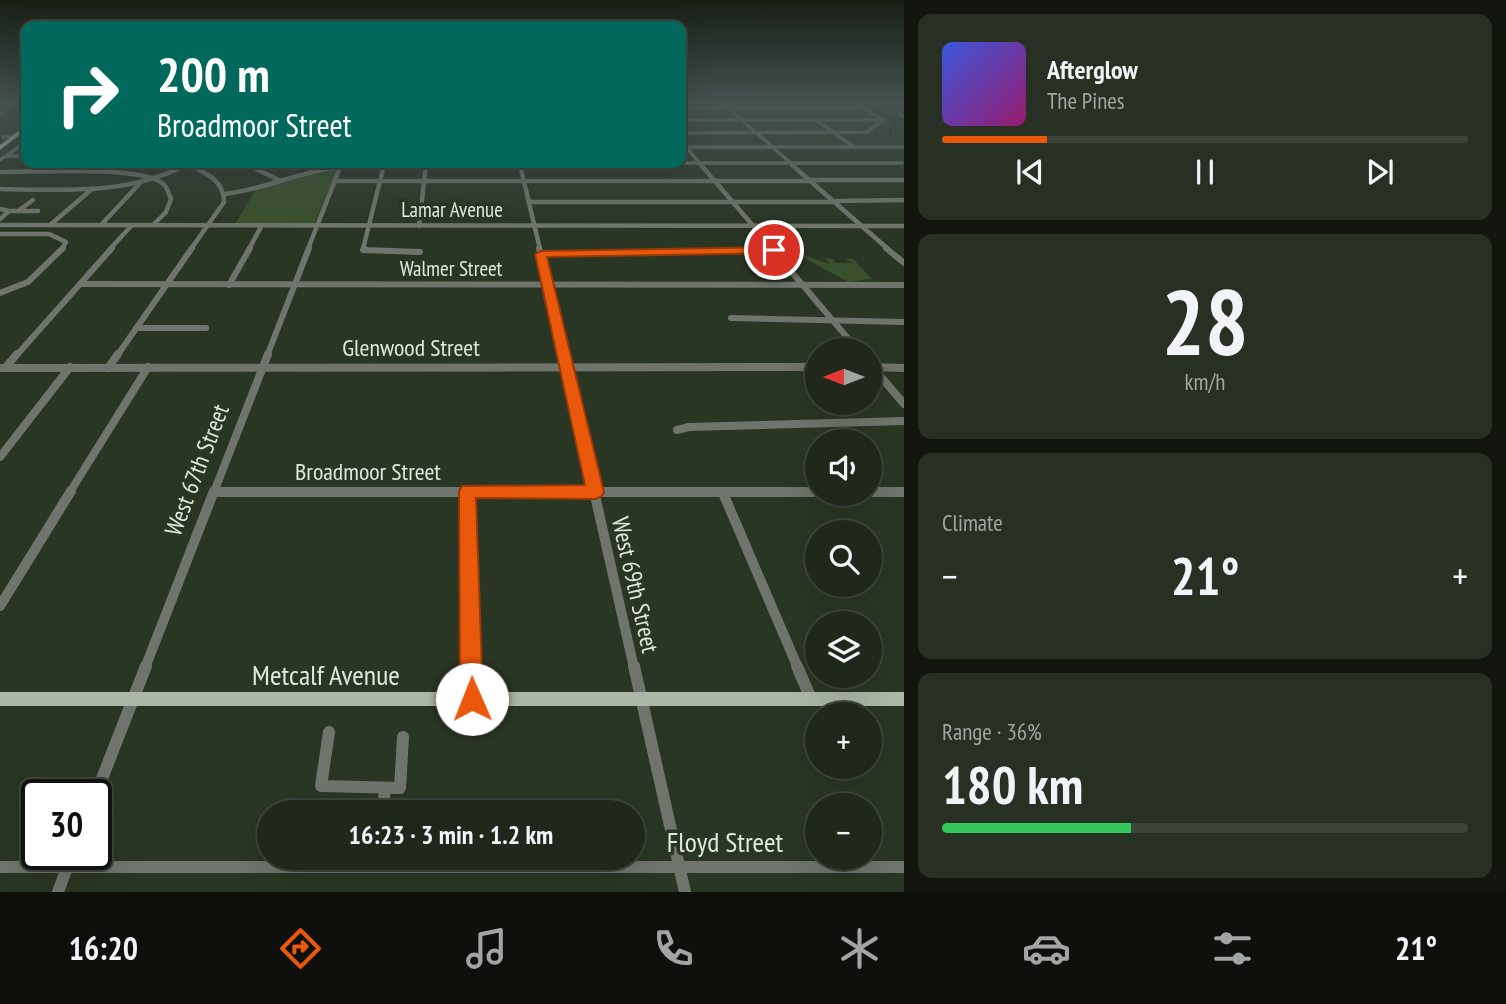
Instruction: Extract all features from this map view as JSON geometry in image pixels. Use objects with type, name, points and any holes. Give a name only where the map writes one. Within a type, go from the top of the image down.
[{"type":"main road","name":"Metcalf Avenue","points":[[0,699],[904,699]]},
{"type":"street","points":[[768,143],[904,263]]},
{"type":"street","points":[[849,143],[855,147]]},
{"type":"street","points":[[686,147],[904,147]]},
{"type":"street","points":[[686,149],[848,338]]},
{"type":"street","points":[[0,160],[2,152],[21,155]]},
{"type":"street","points":[[686,163],[902,163]]},
{"type":"street","points":[[0,189],[92,189],[141,182],[176,168]]},
{"type":"street","points":[[108,368],[221,207],[224,194],[216,180],[196,168]]},
{"type":"street","points":[[254,168],[279,181]]},
{"type":"street","points":[[224,194],[251,191],[315,168]]},
{"type":"street","name":"West 67th Street","points":[[102,779],[340,168]]},
{"type":"street","points":[[383,168],[363,250],[420,252]]},
{"type":"street","points":[[419,226],[425,168]]},
{"type":"street","name":"West 69th Street","points":[[522,168],[685,892]]},
{"type":"street","points":[[0,172],[118,172],[154,178],[167,188],[171,199],[166,212],[153,225]]},
{"type":"street","points":[[334,181],[904,180]]},
{"type":"street","points":[[101,225],[141,182]]},
{"type":"street","points":[[50,225],[92,189]]},
{"type":"street","points":[[6,200],[0,206],[9,211],[38,211]]},
{"type":"street","points":[[18,211],[33,200]]},
{"type":"street","points":[[529,202],[904,200]]},
{"type":"street","points":[[0,219],[9,211]]},
{"type":"street","name":"Lamar Avenue","points":[[0,225],[904,226]]},
{"type":"street","points":[[2,368],[82,284],[132,225]]},
{"type":"street","points":[[229,285],[261,225]]},
{"type":"street","points":[[0,233],[49,233],[66,242],[28,282],[0,293]]},
{"type":"street","points":[[541,254],[774,250]]},
{"type":"street","name":"Walmer Street","points":[[82,284],[904,285]]},
{"type":"street","points":[[731,318],[904,322]]},
{"type":"street","points":[[136,328],[206,328]]},
{"type":"street","points":[[0,457],[70,367]]},
{"type":"street","points":[[0,606],[148,367]]},
{"type":"street","name":"Glenwood Street","points":[[2,368],[805,367]]},
{"type":"street","points":[[882,367],[904,368]]},
{"type":"street","points":[[882,379],[904,404]]},
{"type":"street","points":[[677,430],[689,427],[904,421]]},
{"type":"street","points":[[468,491],[472,699]]},
{"type":"street","name":"Broadmoor Street","points":[[214,492],[805,492]]},
{"type":"street","points":[[882,492],[904,492]]},
{"type":"street","points":[[723,493],[811,699]]},
{"type":"street","points":[[329,732],[321,786],[400,788],[403,737]]},
{"type":"street","points":[[384,800],[385,788]]},
{"type":"street","name":"Floyd Street","points":[[112,860],[257,861]]},
{"type":"street","name":"Floyd Street","points":[[0,867],[21,865]]},
{"type":"street","name":"Floyd Street","points":[[645,866],[904,867]]},
{"type":"street","points":[[58,892],[66,870]]},
{"type":"green space","points":[[337,169],[315,223],[235,224],[255,191],[299,174]]},
{"type":"green space","points":[[799,255],[831,263],[825,259],[832,259],[836,263],[853,263],[845,259],[853,259],[872,279],[848,282]]},
{"type":"route","points":[[472,699],[468,491],[595,492],[541,254],[774,250]]}]
